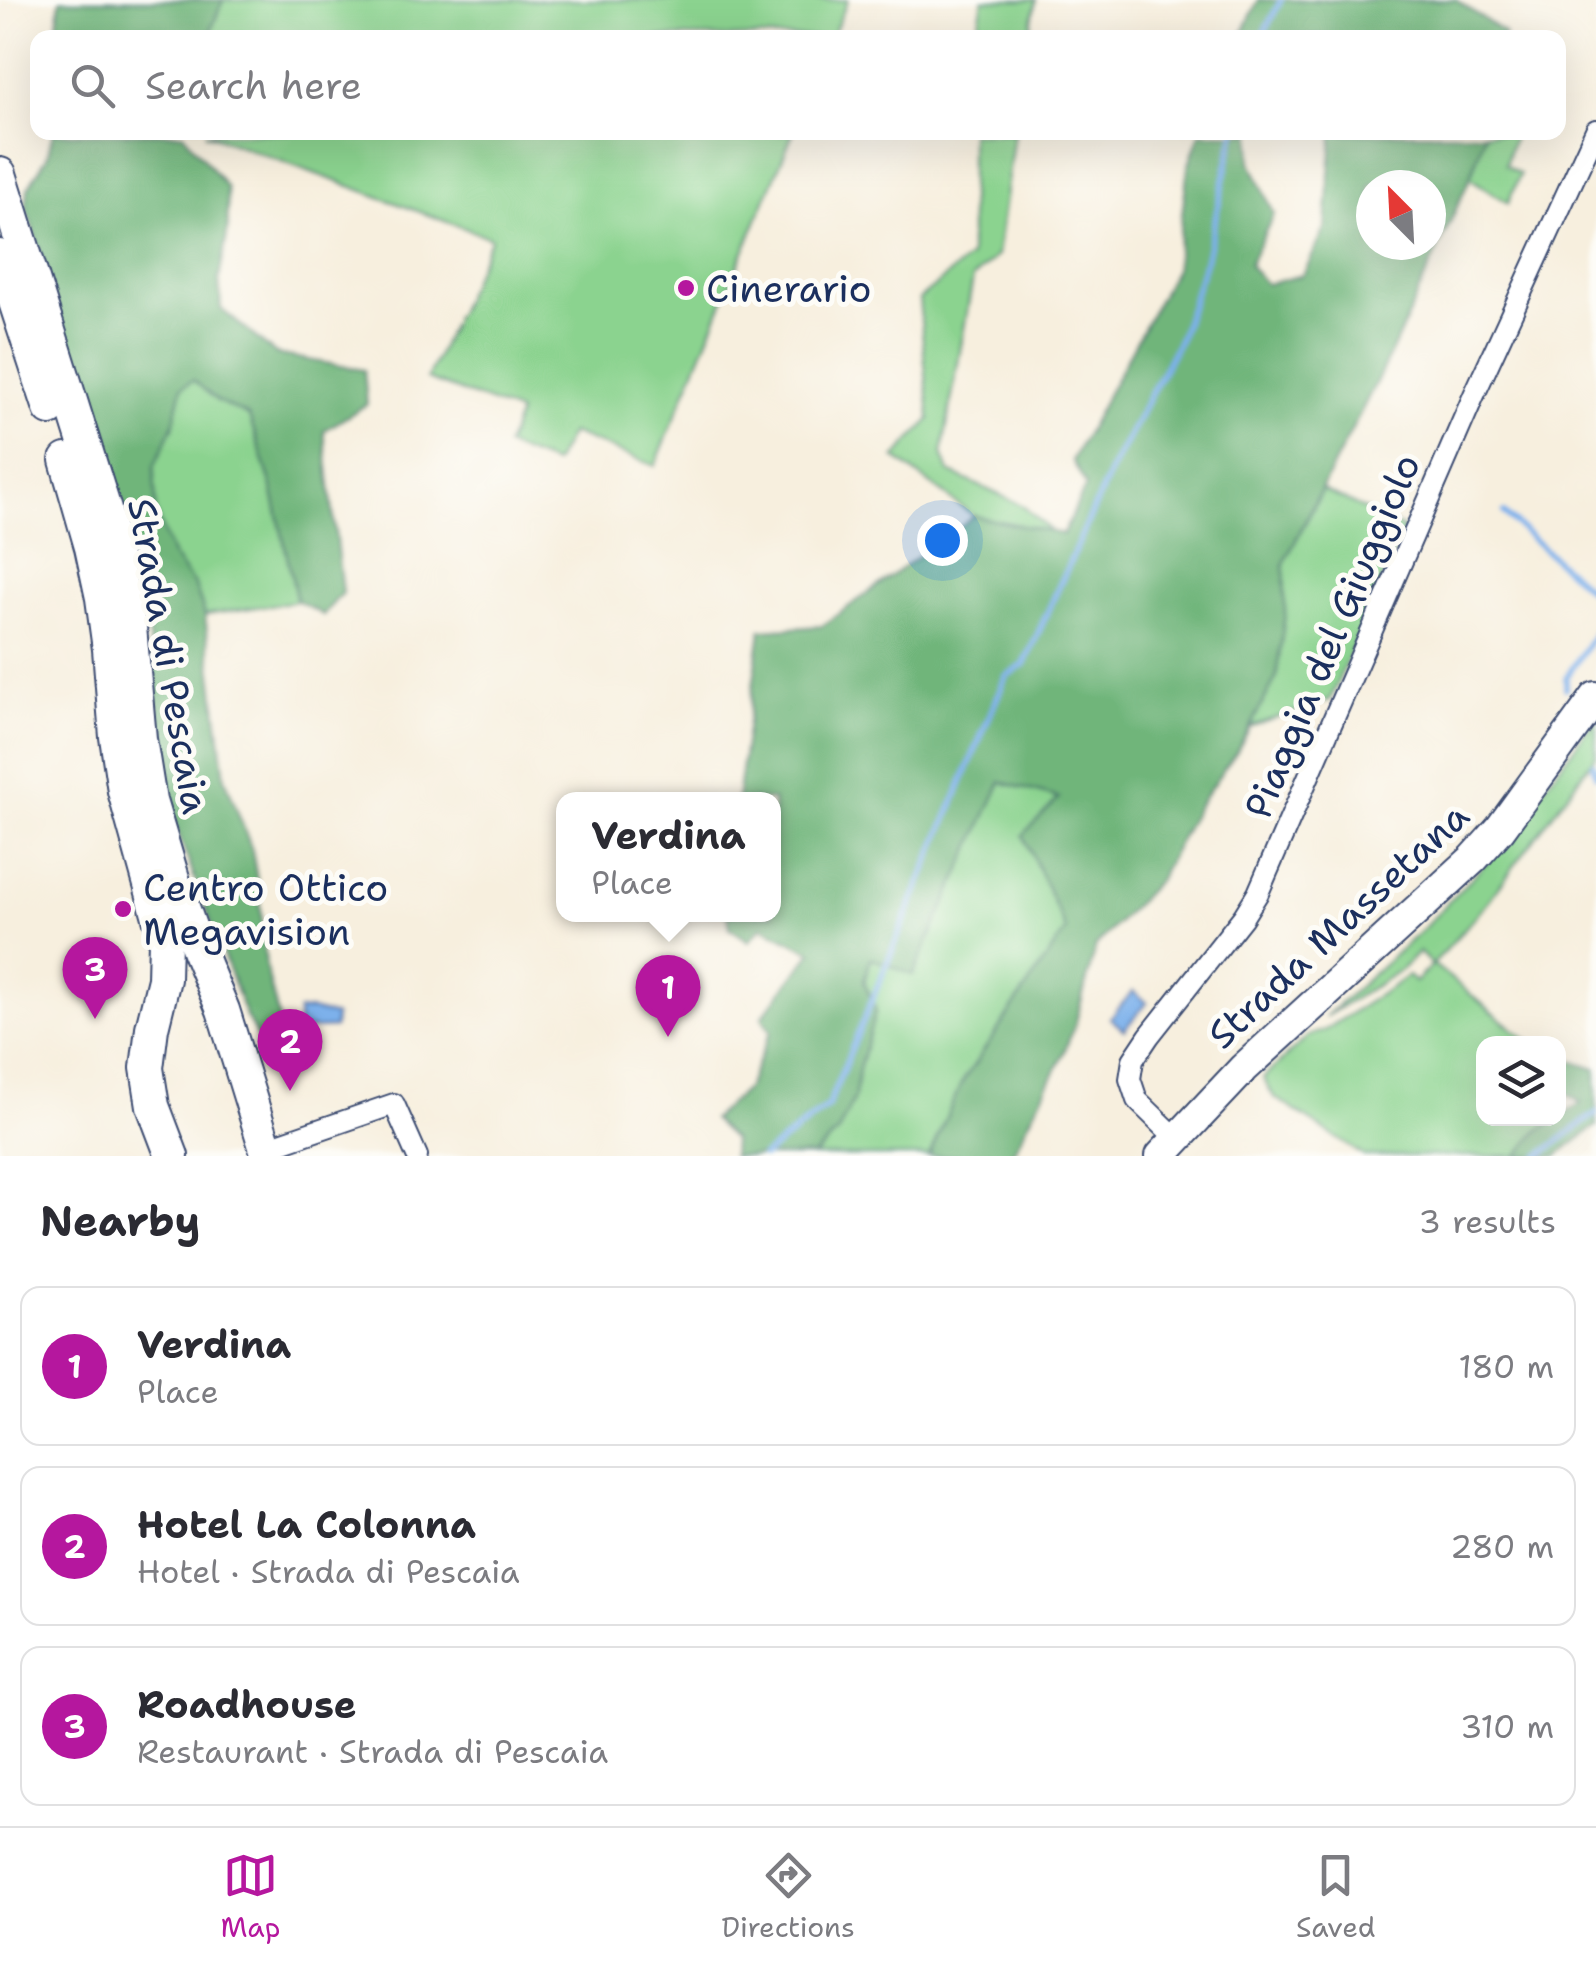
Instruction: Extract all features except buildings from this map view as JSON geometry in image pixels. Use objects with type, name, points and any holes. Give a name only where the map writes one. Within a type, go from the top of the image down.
[{"type":"main road","name":"Strada di Pescaia","points":[[0,174],[115,549],[130,627],[150,801],[192,935],[224,1010],[267,1152]]},
{"type":"main road","name":"Strada di Pescaia","points":[[0,256],[75,488],[102,598],[124,791],[165,939],[164,978],[152,1028],[147,1080],[172,1156]]},
{"type":"main road","points":[[152,1028],[166,1009],[184,996],[205,999],[224,1010]]},
{"type":"street","name":"Piaggia del Giuggiolo","points":[[1168,1147],[1137,1100],[1130,1079],[1133,1060],[1258,894],[1474,396],[1596,130]]},
{"type":"street","name":"Strada Massetana","points":[[1168,1147],[1295,1020],[1473,859],[1500,829],[1596,697]]},
{"type":"street","name":"Strada di Pescaia","points":[[267,1152],[394,1104],[417,1156]]},
{"type":"green space","points":[[60,0],[223,0],[211,30],[57,30]]},
{"type":"green space","points":[[223,0],[848,0],[835,30],[211,30]]},
{"type":"green space","points":[[983,0],[1036,0],[1030,30],[977,30]]},
{"type":"green space","points":[[1258,0],[1456,0],[1500,30],[1244,30]]},
{"type":"green space","points":[[51,140],[189,140],[227,188],[228,229],[219,279],[221,309],[276,354],[364,370],[367,404],[324,431],[342,593],[323,615],[297,601],[271,483],[249,416],[217,401],[193,380],[182,387],[173,426],[154,467],[156,512],[172,555],[195,586],[205,615],[225,778],[252,850],[266,967],[285,1045],[264,1050],[246,1017],[170,812],[148,631],[120,513],[26,207],[28,188],[47,157]]},
{"type":"green space","points":[[224,140],[790,140],[655,466],[571,433],[554,464],[506,446],[519,413],[427,379],[491,238]]},
{"type":"green space","points":[[970,140],[1013,140],[997,256],[973,278],[942,454],[949,472],[1022,505],[1052,532],[974,516],[895,458],[930,419],[919,299],[970,257]]},
{"type":"green space","points":[[1198,140],[1252,140],[1251,162],[1274,214],[1249,265],[1266,284],[1303,275],[1326,227],[1332,140],[1483,140],[1446,231],[1446,170],[1356,170],[1356,260],[1433,260],[1392,351],[1284,563],[1285,614],[1276,678],[1237,751],[1197,807],[1159,879],[1096,946],[1075,1025],[1011,1156],[929,1156],[961,1084],[1066,930],[1023,835],[1059,798],[1001,782],[913,975],[871,958],[864,981],[876,1010],[855,1096],[838,1132],[813,1156],[732,1156],[733,1140],[712,1119],[747,1088],[771,1031],[762,1017],[812,952],[762,927],[749,941],[730,928],[729,922],[781,922],[781,792],[738,792],[761,630],[822,626],[974,516],[1063,534],[1086,486],[1072,460],[1175,269],[1188,167]]},
{"type":"green space","points":[[1483,140],[1513,140],[1505,165],[1520,174],[1508,203],[1470,178]]},
{"type":"green space","points":[[194,380],[218,401],[249,416],[271,483],[297,601],[205,615],[195,586],[172,555],[155,512],[154,467],[173,426],[182,387]]},
{"type":"green space","points":[[1323,490],[1404,528],[1330,700],[1249,727],[1276,678],[1285,614],[1284,563]]},
{"type":"green space","points":[[1596,718],[1596,755],[1484,907],[1433,964],[1522,1036],[1476,1036],[1476,1126],[1546,1126],[1517,1156],[1364,1156],[1274,1097],[1263,1078],[1308,1036],[1325,1030],[1408,976],[1415,982],[1432,965],[1419,952],[1402,969],[1325,1017],[1420,932],[1492,856]]},
{"type":"green space","points":[[1001,782],[1059,798],[1024,835],[1066,930],[961,1084],[929,1156],[813,1156],[838,1132],[855,1096],[875,1011],[864,981],[871,957],[913,974]]},
{"type":"green space","points":[[1566,1059],[1596,1068],[1596,1126],[1557,1156],[1517,1156],[1545,1126],[1566,1126],[1566,1113],[1581,1103],[1566,1093]]},
{"type":"water","points":[[1133,991],[1147,1002],[1124,1030],[1110,1018]]},
{"type":"water","points":[[298,1011],[335,1016],[334,1028],[298,1030]]},
{"type":"waterway","points":[[1265,30],[1281,0]]},
{"type":"waterway","points":[[763,1156],[828,1106],[1006,676],[1024,665],[1110,472],[1180,338],[1206,259],[1233,140]]},
{"type":"waterway","points":[[1504,513],[1596,596]]},
{"type":"waterway","points":[[1566,688],[1566,678],[1596,631]]},
{"type":"waterway","points":[[1593,764],[1596,775]]},
{"type":"waterway","points":[[1539,1156],[1596,1113]]},
{"type":"place","name":"Cinerario","points":[[686,288]]},
{"type":"place","name":"Centro Ottico Megavision","points":[[123,909]]},
{"type":"place","name":"Roadhouse","points":[[95,1019]]},
{"type":"place","name":"Verdina","points":[[668,1037]]},
{"type":"place","name":"Hotel La Colonna","points":[[290,1091]]}]
